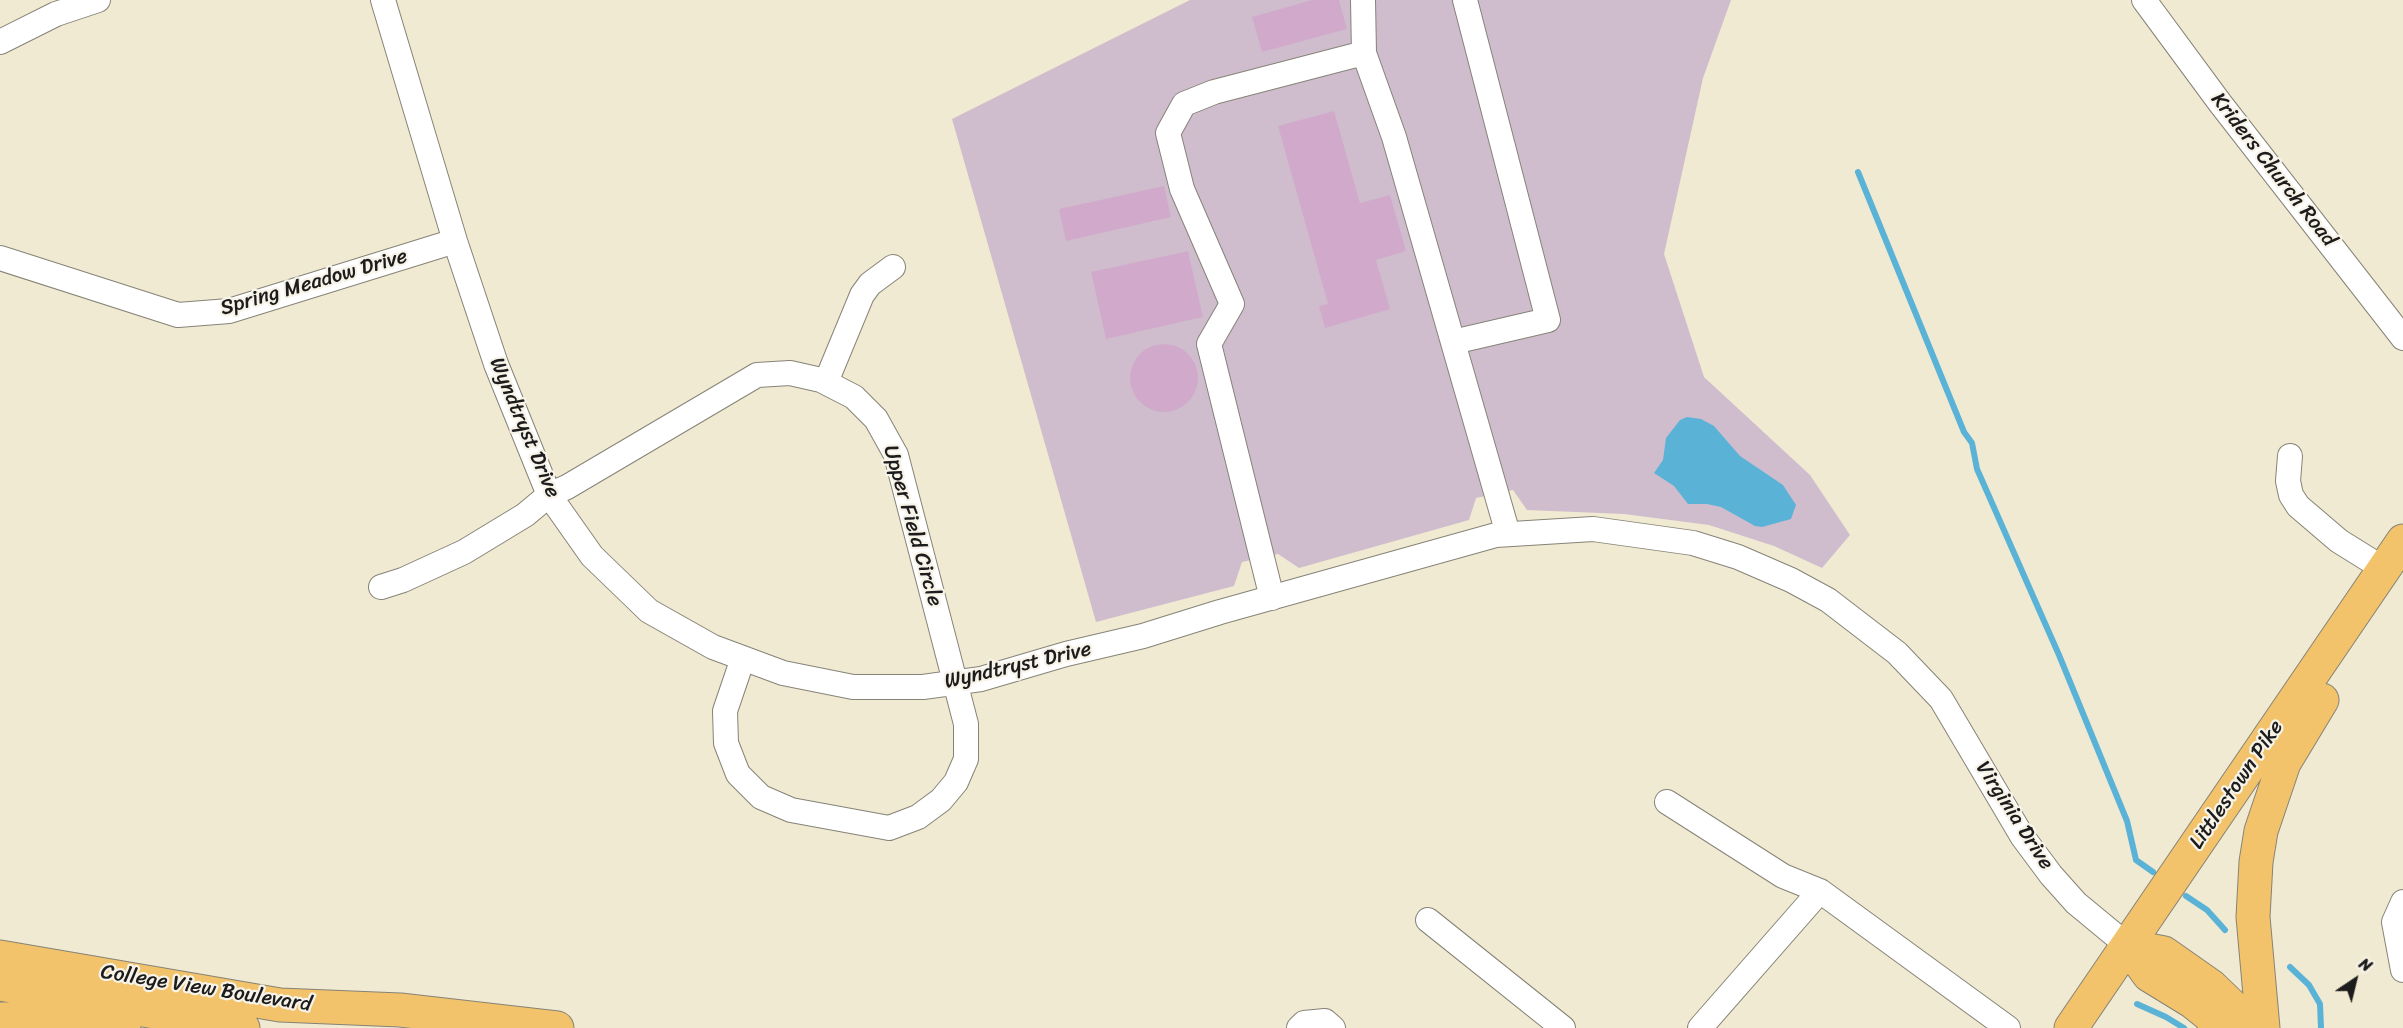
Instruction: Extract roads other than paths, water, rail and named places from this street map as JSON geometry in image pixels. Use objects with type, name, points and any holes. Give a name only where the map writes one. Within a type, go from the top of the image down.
[{"type":"highway","name":"Littlestown Pike","points":[[2071,1028],[2403,542]]},
{"type":"highway","points":[[2263,1028],[2253,917],[2254,881],[2261,831],[2284,763],[2298,736],[2353,651],[2353,616]]},
{"type":"highway","points":[[2128,946],[2149,975],[2193,1002],[2220,1028]]},
{"type":"highway","points":[[2128,946],[2164,953],[2219,994],[2236,1010],[2248,1028]]},
{"type":"highway","name":"College View Boulevard","points":[[0,957],[280,1005],[400,1010],[556,1028]]},
{"type":"highway","name":"College View Boulevard","points":[[0,984],[243,1028]]},
{"type":"highway","points":[[0,1019],[45,1018],[165,1028]]},
{"type":"street","points":[[0,42],[56,14],[98,0]]},
{"type":"street","name":"Wyndtryst Drive","points":[[383,0],[455,241],[496,364],[549,495],[592,556],[650,611],[713,647],[783,673],[853,687],[922,687],[981,678],[1066,654],[1143,636],[1408,558],[1508,534],[1593,529],[1693,543],[1738,557],[1791,580],[1828,600],[1897,653],[1941,699]]},
{"type":"street","points":[[1363,0],[1364,53],[1394,137],[1508,534]]},
{"type":"street","points":[[1453,342],[1548,320],[1466,0]]},
{"type":"street","name":"Kriders Church Road","points":[[2144,0],[2220,103],[2403,338]]},
{"type":"street","points":[[1272,598],[1209,344],[1232,304],[1182,189],[1168,133],[1184,104],[1214,92],[1364,53]]},
{"type":"street","name":"Spring Meadow Drive","points":[[0,258],[178,315],[229,311],[455,241]]},
{"type":"street","points":[[826,382],[862,295],[870,284],[893,267]]},
{"type":"street","name":"Upper Field Circle","points":[[381,587],[403,580],[464,552],[525,515],[549,495],[567,487],[757,375],[790,373],[826,382],[854,397],[876,419],[896,456],[966,724],[966,759],[956,782],[941,800],[918,817],[889,828],[791,810],[761,797],[738,774],[726,743],[724,711],[743,658]]},
{"type":"street","points":[[2290,456],[2288,481],[2291,495],[2298,506],[2345,545],[2384,569]]},
{"type":"street","name":"Virginia Drive","points":[[1941,699],[2022,836],[2051,875],[2076,903],[2128,946]]},
{"type":"street","points":[[1667,802],[1783,876],[1820,891],[2008,1028]]},
{"type":"street","points":[[1700,1028],[1820,891]]},
{"type":"street","points":[[2403,902],[2394,921],[2403,970]]},
{"type":"street","points":[[1428,920],[1563,1028]]},
{"type":"street","points":[[1299,1028],[1304,1023],[1325,1021],[1333,1028]]},
{"type":"water","points":[[1687,417],[1701,419],[1714,426],[1740,456],[1783,485],[1796,505],[1791,519],[1762,527],[1755,526],[1721,507],[1688,504],[1674,486],[1654,473],[1663,460],[1666,438],[1680,420]]},
{"type":"waterway","points":[[1858,172],[1964,432],[1972,443],[1977,469],[2059,655],[2127,821],[2136,860],[2153,872]]},
{"type":"waterway","points":[[2186,896],[2207,910],[2225,930]]},
{"type":"waterway","points":[[2290,967],[2309,985],[2320,1004],[2321,1028]]},
{"type":"waterway","points":[[2137,1004],[2184,1028]]}]
